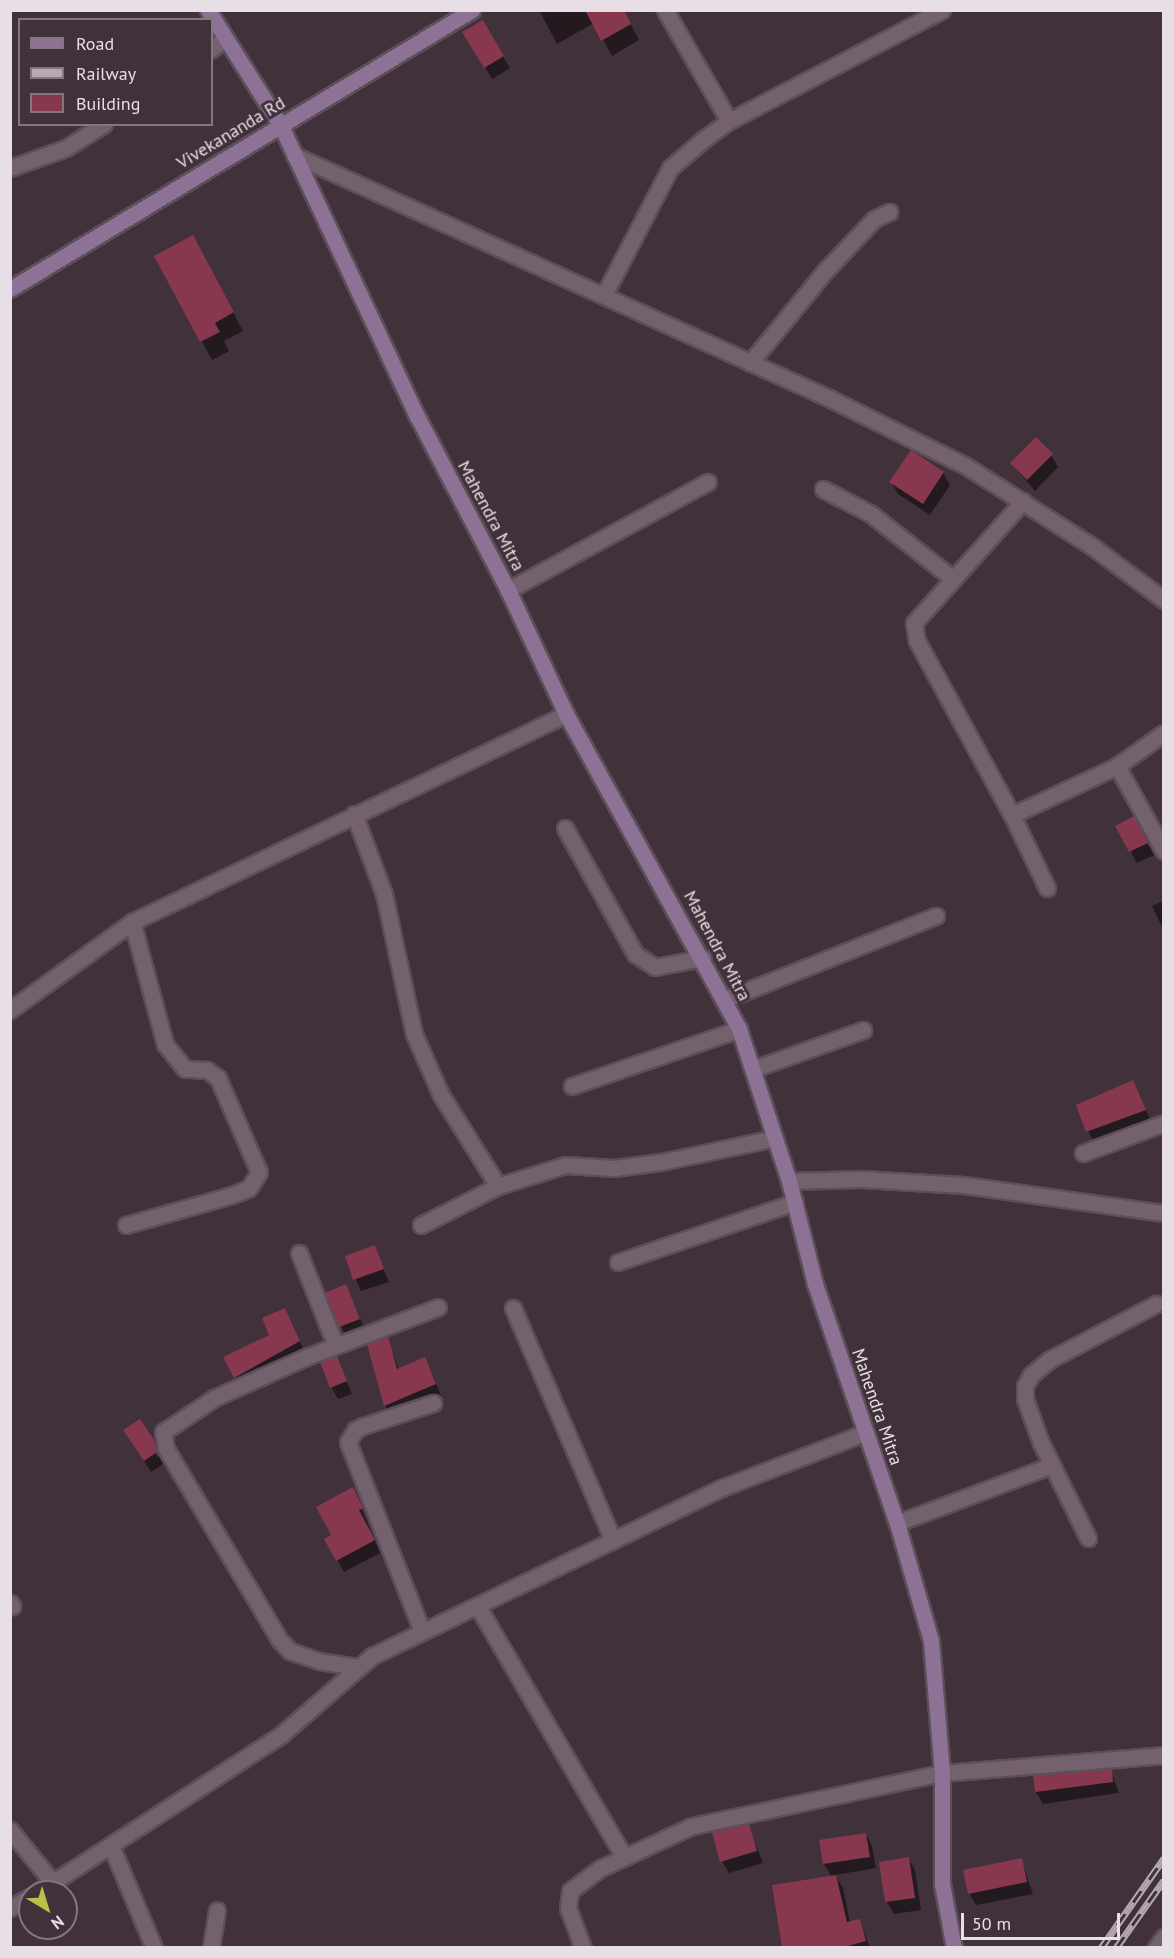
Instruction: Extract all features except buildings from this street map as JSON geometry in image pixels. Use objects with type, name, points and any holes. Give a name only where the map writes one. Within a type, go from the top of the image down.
[{"type":"main road","name":"Vivekananda Rd","points":[[10,289],[472,10]]},
{"type":"main road","name":"Mahendra Mitra","points":[[213,19],[281,126],[417,416],[508,590],[566,714],[726,999],[739,1029],[789,1181],[815,1284],[864,1433],[897,1523],[931,1641],[942,1773],[942,1884],[954,1947]]},
{"type":"street","points":[[665,10],[729,121]]},
{"type":"street","points":[[604,295],[625,248],[670,168],[729,121],[942,10]]},
{"type":"street","points":[[213,48],[225,39]]},
{"type":"street","points":[[10,168],[66,148],[101,126]]},
{"type":"street","points":[[294,155],[604,295],[966,466],[1023,501],[1163,599]]},
{"type":"street","points":[[750,363],[825,271],[874,219],[889,212]]},
{"type":"street","points":[[508,590],[708,482]]},
{"type":"street","points":[[823,489],[871,514],[952,578]]},
{"type":"street","points":[[1023,501],[914,623],[917,641],[1012,815],[1047,888]]},
{"type":"street","points":[[10,1010],[132,922],[566,714]]},
{"type":"street","points":[[1012,815],[1117,766],[1164,733]]},
{"type":"street","points":[[1117,766],[1164,851]]},
{"type":"street","points":[[354,814],[384,894],[414,1034],[441,1095],[498,1186]]},
{"type":"street","points":[[565,828],[635,954],[655,967],[703,958]]},
{"type":"street","points":[[726,999],[936,916]]},
{"type":"street","points":[[126,1225],[240,1192],[249,1188],[259,1172],[218,1078],[207,1070],[185,1069],[165,1044],[132,922]]},
{"type":"street","points":[[572,1086],[739,1029]]},
{"type":"street","points":[[753,1069],[863,1030]]},
{"type":"street","points":[[1083,1153],[1164,1123]]},
{"type":"street","points":[[421,1225],[498,1186],[565,1165],[626,1166],[775,1137]]},
{"type":"street","points":[[789,1181],[861,1179],[964,1185],[1164,1213]]},
{"type":"street","points":[[618,1262],[795,1202]]},
{"type":"street","points":[[298,1253],[335,1344]]},
{"type":"street","points":[[1088,1538],[1052,1465],[1025,1399],[1031,1375],[1049,1360],[1156,1304]]},
{"type":"street","points":[[357,1667],[300,1654],[279,1639],[162,1437],[170,1426],[214,1398],[335,1344],[438,1307]]},
{"type":"street","points":[[513,1308],[613,1540]]},
{"type":"street","points":[[422,1631],[348,1442],[355,1430],[363,1426],[433,1403]]},
{"type":"street","points":[[58,1880],[282,1734],[357,1667],[422,1631],[478,1607],[761,1470],[864,1433]]},
{"type":"street","points":[[897,1523],[1052,1465]]},
{"type":"street","points":[[478,1607],[624,1857]]},
{"type":"street","points":[[583,1947],[567,1908],[570,1891],[624,1857],[692,1826],[942,1773],[1164,1755]]},
{"type":"street","points":[[10,1830],[51,1880]]},
{"type":"street","points":[[111,1846],[154,1947]]},
{"type":"street","points":[[211,1947],[217,1910]]},
{"type":"street","points":[[1156,1947],[1164,1937]]},
{"type":"railway","points":[[1101,1948],[1164,1858]]},
{"type":"railway","points":[[1116,1948],[1164,1880]]}]
